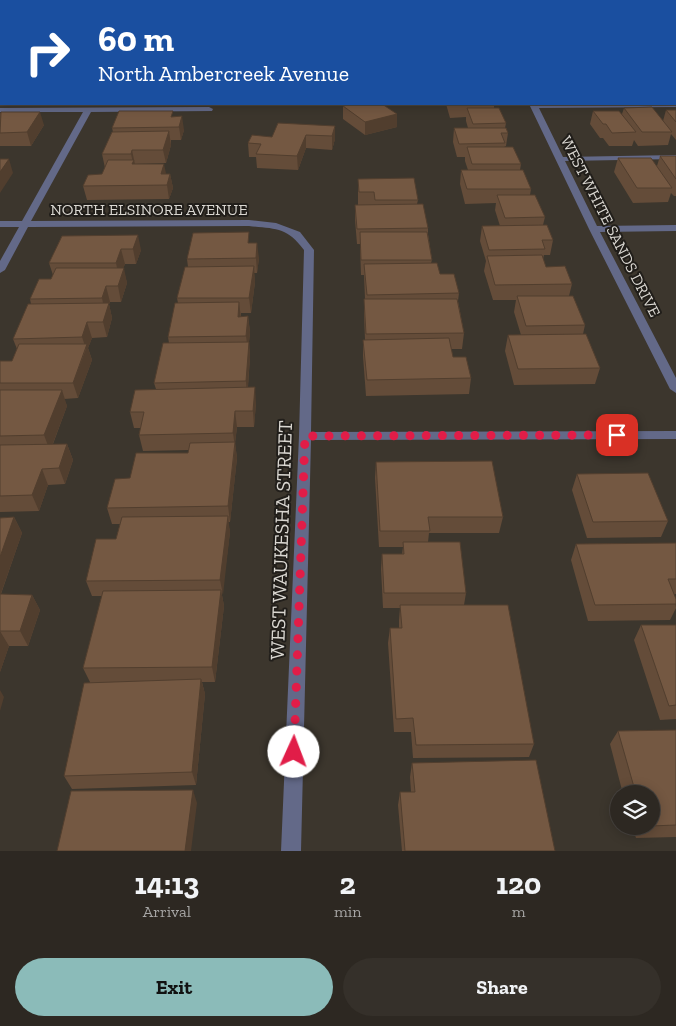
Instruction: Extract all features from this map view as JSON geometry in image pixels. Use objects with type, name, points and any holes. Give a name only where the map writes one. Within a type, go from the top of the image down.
[{"type":"street","points":[[534,105],[676,105]]},
{"type":"street","name":"WEST WHITE SANDS DRIVE","points":[[534,105],[594,229],[676,389]]},
{"type":"street","points":[[0,110],[209,109]]},
{"type":"street","points":[[0,270],[88,110]]},
{"type":"street","points":[[559,158],[676,157]]},
{"type":"street","name":"NORTH ELSINORE AVENUE","points":[[0,224],[249,222],[276,226],[297,234]]},
{"type":"street","points":[[594,229],[676,228]]},
{"type":"street","name":"WEST WAUKESHA STREET","points":[[290,851],[305,436],[309,250],[297,234]]},
{"type":"street","points":[[305,436],[676,434]]},
{"type":"building","points":[[384,105],[397,114],[365,122],[343,106]]},
{"type":"building","points":[[652,107],[672,132],[642,132],[624,108]]},
{"type":"building","points":[[467,108],[499,108],[506,123],[473,124]]},
{"type":"building","points":[[666,110],[676,110],[676,122]]},
{"type":"building","points":[[119,111],[173,111],[171,117],[182,116],[179,127],[112,128]]},
{"type":"building","points":[[593,111],[619,111],[636,132],[612,133]]},
{"type":"building","points":[[1,112],[40,112],[27,132],[0,133]]},
{"type":"building","points":[[278,123],[335,126],[332,136],[306,135],[297,156],[256,154],[261,144],[248,143],[252,135],[272,137]]},
{"type":"building","points":[[454,128],[506,128],[508,133],[501,133],[505,143],[459,144]]},
{"type":"building","points":[[169,131],[163,150],[132,150],[131,154],[102,154],[112,132]]},
{"type":"building","points":[[467,147],[513,147],[521,164],[472,164]]},
{"type":"building","points":[[660,156],[676,156],[676,179]]},
{"type":"building","points":[[618,158],[651,158],[672,188],[637,188]]},
{"type":"building","points":[[0,159],[9,159],[0,172]]},
{"type":"building","points":[[108,160],[134,160],[132,164],[164,164],[161,174],[170,174],[167,185],[83,186],[88,175],[102,174]]},
{"type":"building","points":[[461,170],[523,170],[531,189],[467,189]]},
{"type":"building","points":[[414,178],[418,200],[375,200],[374,192],[359,192],[358,179]]},
{"type":"building","points":[[497,195],[535,195],[545,217],[505,218]]},
{"type":"building","points":[[423,204],[428,228],[357,229],[355,205]]},
{"type":"building","points":[[547,225],[553,240],[542,240],[545,249],[489,250],[482,226]]},
{"type":"building","points":[[249,232],[248,243],[257,243],[256,258],[187,259],[193,233]]},
{"type":"building","points":[[360,232],[427,232],[432,260],[361,260]]},
{"type":"building","points":[[138,235],[133,249],[121,249],[116,263],[49,263],[62,236]]},
{"type":"building","points":[[542,255],[546,267],[565,266],[572,284],[495,285],[487,256]]},
{"type":"building","points":[[437,263],[440,274],[454,274],[459,293],[367,295],[364,264]]},
{"type":"building","points":[[254,266],[249,298],[177,298],[185,267]]},
{"type":"building","points":[[56,268],[124,268],[118,286],[106,286],[102,298],[30,299],[39,279],[51,279]]},
{"type":"building","points":[[517,296],[573,296],[585,325],[526,326]]},
{"type":"building","points":[[364,299],[457,299],[464,333],[366,334]]},
{"type":"building","points":[[239,302],[238,317],[248,316],[246,336],[168,337],[175,303]]},
{"type":"building","points":[[109,303],[103,322],[87,322],[82,337],[13,339],[28,304]]},
{"type":"building","points":[[586,334],[600,368],[518,369],[508,335]]},
{"type":"building","points":[[449,338],[453,357],[466,357],[471,378],[367,380],[363,340]]},
{"type":"building","points":[[249,342],[246,381],[154,383],[163,343]]},
{"type":"building","points":[[19,344],[87,344],[73,383],[0,383],[0,361],[12,361]]},
{"type":"building","points":[[255,387],[253,411],[235,411],[233,433],[139,435],[144,412],[130,412],[135,390]]},
{"type":"building","points":[[0,390],[62,390],[44,435],[0,436]]},
{"type":"building","points":[[235,442],[228,506],[107,508],[115,479],[130,478],[136,453],[188,453],[190,443]]},
{"type":"building","points":[[67,444],[59,468],[42,469],[32,495],[0,496],[0,445]]},
{"type":"building","points":[[492,461],[503,517],[428,517],[430,531],[380,531],[376,462]]},
{"type":"building","points":[[648,473],[668,521],[593,522],[577,474]]},
{"type":"building","points":[[228,516],[220,580],[86,581],[96,539],[116,539],[122,517]]},
{"type":"building","points":[[14,517],[0,557],[0,518]]},
{"type":"building","points":[[403,542],[460,542],[466,593],[384,593],[382,554],[404,554]]},
{"type":"building","points":[[676,543],[676,579],[668,579],[676,599],[676,604],[595,605],[576,544]]},
{"type":"building","points":[[221,590],[212,667],[83,668],[103,591]]},
{"type":"building","points":[[0,594],[32,595],[20,631],[0,631]]},
{"type":"building","points":[[400,605],[508,605],[534,744],[416,745],[413,718],[396,719],[390,628],[402,628]]},
{"type":"building","points":[[641,625],[676,625],[676,705],[669,706]]},
{"type":"building","points":[[201,679],[192,772],[64,776],[84,683]]},
{"type":"building","points":[[676,730],[676,825],[660,826],[660,785],[633,785],[618,731]]},
{"type":"building","points":[[536,760],[555,851],[405,851],[400,792],[415,792],[412,763]]},
{"type":"building","points":[[193,790],[185,851],[57,851],[71,791]]},
{"type":"route","points":[[294,752],[305,436],[617,435]]}]
